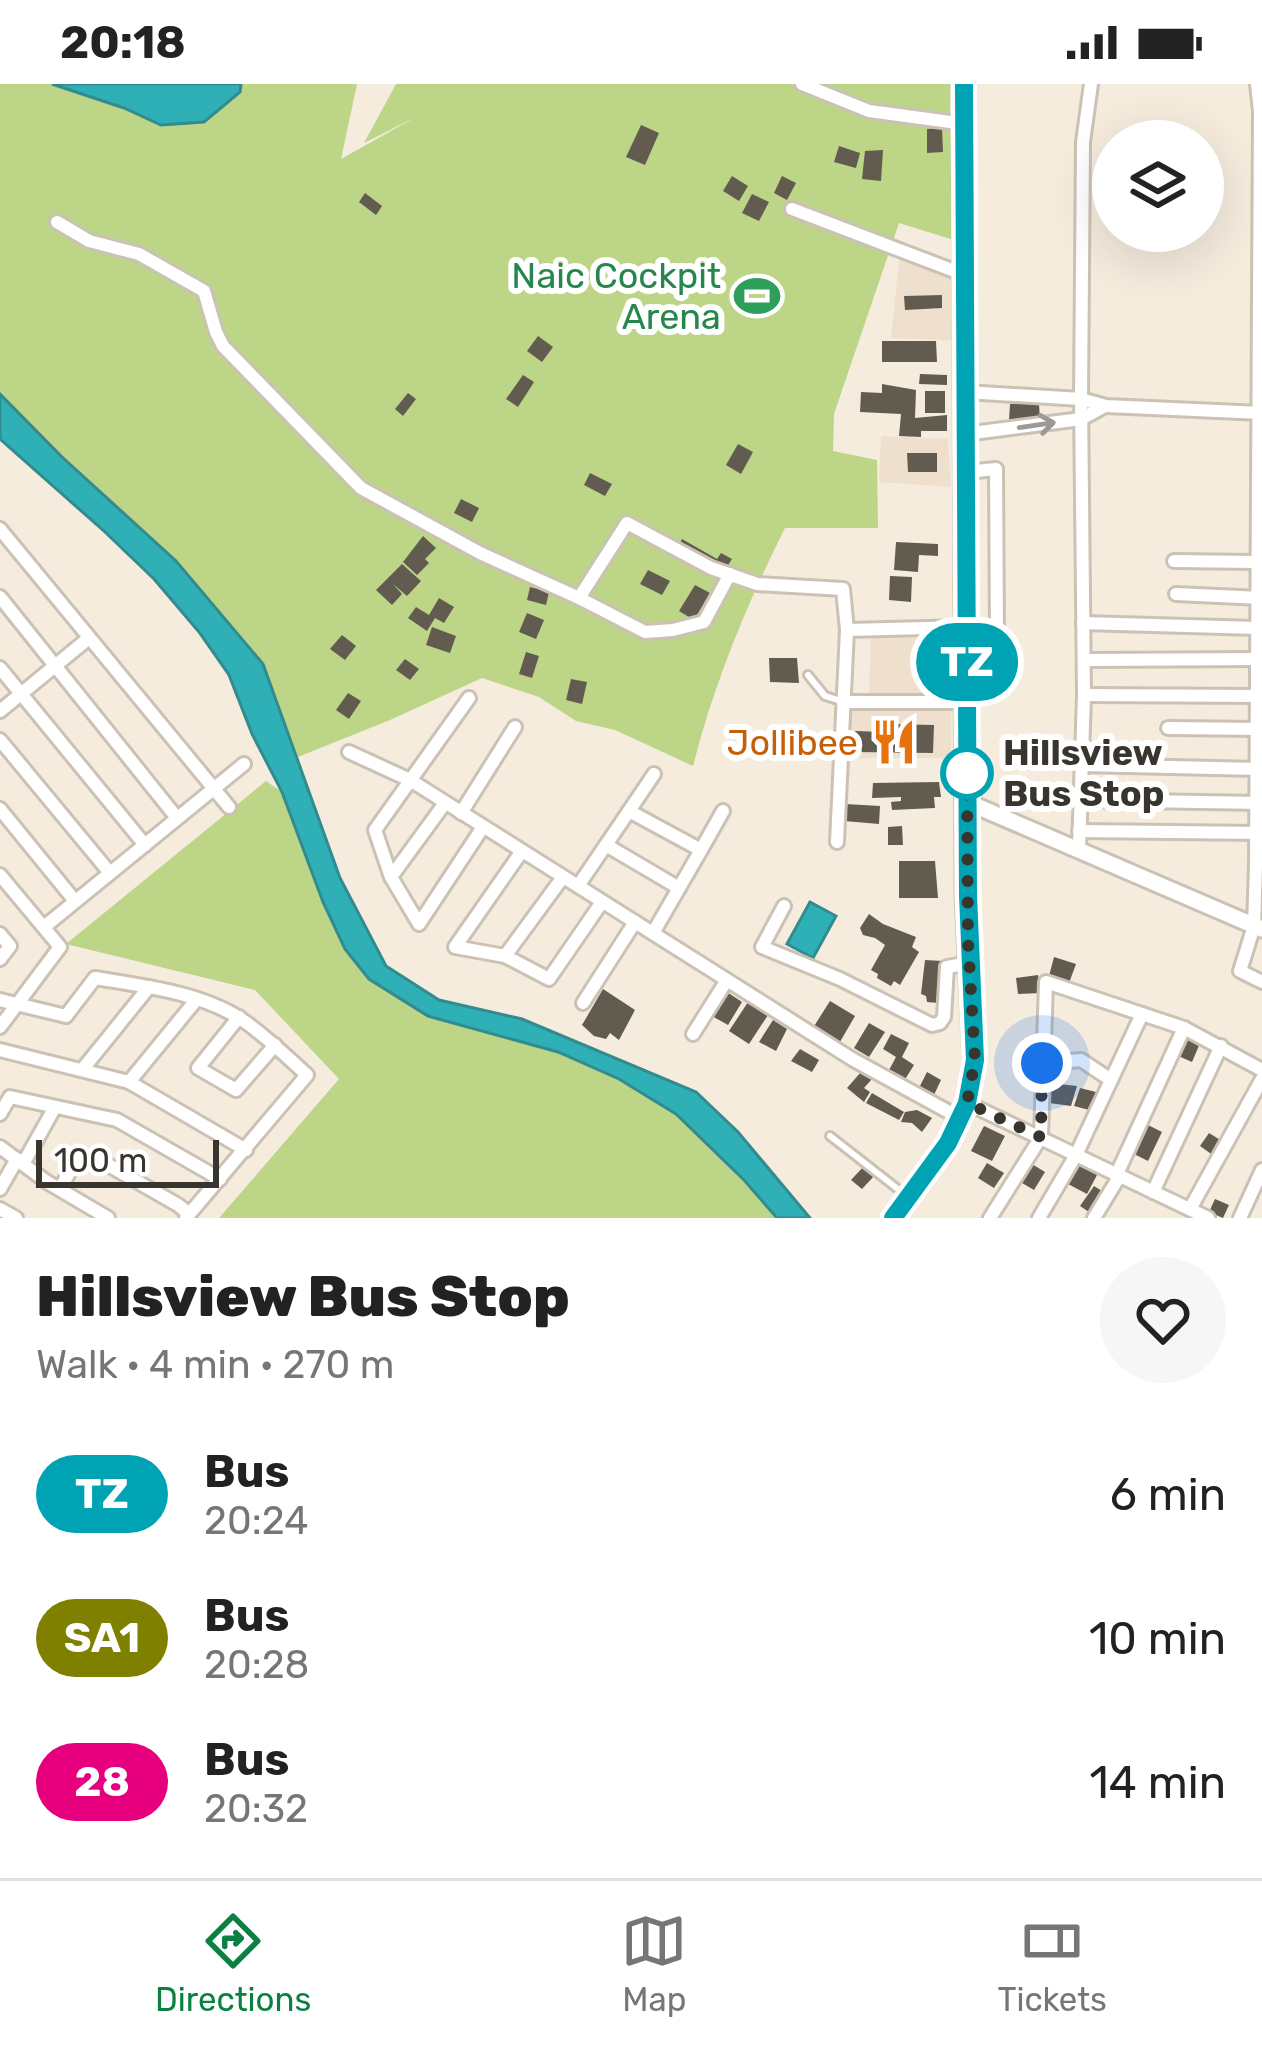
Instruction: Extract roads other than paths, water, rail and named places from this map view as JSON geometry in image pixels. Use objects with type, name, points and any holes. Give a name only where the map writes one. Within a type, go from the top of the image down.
[{"type":"main road","points":[[893,1218],[948,1143],[963,1111],[975,1060],[968,895],[964,84]]},
{"type":"street","points":[[802,84],[869,111],[965,124]]},
{"type":"street","points":[[1079,849],[1084,695],[1083,142],[1090,84]]},
{"type":"street","points":[[1257,84],[1258,928],[1240,971],[1262,982]]},
{"type":"street","points":[[792,209],[965,275]]},
{"type":"street","points":[[57,222],[89,241],[139,254],[204,291],[223,346],[361,488],[480,553],[645,632],[704,622],[730,574]]},
{"type":"street","points":[[965,392],[1106,406],[1260,412]]},
{"type":"street","points":[[965,434],[1081,419],[1106,406]]},
{"type":"street","points":[[966,472],[996,470],[997,637],[967,654]]},
{"type":"street","points":[[579,598],[627,524],[711,568],[757,584],[843,589],[847,630],[837,842]]},
{"type":"street","points":[[0,529],[229,807]]},
{"type":"street","points":[[1174,561],[1258,562]]},
{"type":"street","points":[[1176,594],[1260,598]]},
{"type":"street","points":[[0,597],[177,818]]},
{"type":"street","points":[[1084,623],[1257,628]]},
{"type":"street","points":[[847,630],[967,627]]},
{"type":"street","points":[[0,711],[89,638]]},
{"type":"street","points":[[1084,660],[1259,659]]},
{"type":"street","points":[[0,668],[145,845]]},
{"type":"street","points":[[1084,695],[1259,696]]},
{"type":"street","points":[[469,698],[376,830],[392,877],[419,924],[483,827]]},
{"type":"street","points":[[843,702],[967,702]]},
{"type":"street","points":[[461,813],[515,727]]},
{"type":"street","points":[[1168,728],[1259,729]]},
{"type":"street","points":[[0,740],[110,873]]},
{"type":"street","points":[[349,752],[410,780],[852,1059],[963,1111],[1041,1137],[1208,1218]]},
{"type":"street","points":[[44,927],[244,764]]},
{"type":"street","points":[[1081,765],[1259,769]]},
{"type":"street","points":[[578,886],[654,774]]},
{"type":"street","points":[[1080,800],[1259,803]]},
{"type":"street","points":[[967,802],[1258,928]]},
{"type":"street","points":[[392,877],[445,803]]},
{"type":"street","points":[[0,809],[75,901]]},
{"type":"street","points":[[629,811],[701,850]]},
{"type":"street","points":[[653,933],[723,812]]},
{"type":"street","points":[[1079,831],[1259,833]]},
{"type":"street","points":[[606,845],[680,888]]},
{"type":"street","points":[[522,851],[455,947],[505,956],[549,979],[602,902]]},
{"type":"street","points":[[0,874],[60,947],[0,1027]]},
{"type":"street","points":[[505,956],[562,877]]},
{"type":"street","points":[[784,906],[762,947],[932,1025],[944,1017],[947,967],[969,952]]},
{"type":"street","points":[[583,1003],[635,922]]},
{"type":"street","points":[[0,934],[10,946],[0,959]]},
{"type":"street","points":[[0,1000],[66,1016],[95,978],[149,987],[197,999],[239,1018],[307,1076],[188,1216],[178,1205],[103,1162],[76,1160],[60,1189]]},
{"type":"street","points":[[693,1034],[727,980]]},
{"type":"street","points":[[990,1218],[1041,1137],[1046,982],[1184,1028],[1262,1074],[1190,1209]]},
{"type":"street","points":[[82,1070],[149,987]]},
{"type":"street","points":[[129,1082],[197,999]]},
{"type":"street","points":[[1039,1218],[1076,1155],[1142,1013]]},
{"type":"street","points":[[239,1018],[198,1068],[236,1090],[274,1045]]},
{"type":"street","points":[[1094,1218],[1118,1177],[1184,1028]]},
{"type":"street","points":[[1154,1192],[1221,1046]]},
{"type":"street","points":[[0,1051],[129,1082],[246,1150]]},
{"type":"street","points":[[1042,1063],[1082,1060],[1111,1080]]},
{"type":"street","points":[[0,1114],[10,1097],[117,1120],[220,1179]]},
{"type":"street","points":[[0,1189],[55,1107]]},
{"type":"street","points":[[0,1147],[108,1218]]},
{"type":"street","points":[[1240,1218],[1257,1194],[1262,1170]]},
{"type":"street","points":[[0,1208],[16,1218]]},
{"type":"lane","points":[[808,675],[825,696],[843,702]]},
{"type":"lane","points":[[830,1136],[909,1198]]},
{"type":"water","points":[[52,84],[241,84],[240,92],[204,122],[161,125]]},
{"type":"water","points":[[0,394],[176,561],[263,664],[340,878],[386,966],[439,1000],[522,1019],[696,1092],[738,1132],[810,1218],[777,1218],[676,1114],[619,1079],[558,1052],[428,1016],[369,979],[345,949],[323,902],[282,792],[229,675],[154,579],[0,439]]},
{"type":"water","points":[[810,902],[836,916],[813,958],[787,944]]},
{"type":"place","name":"Naic Cockpit Arena","points":[[757,296]]},
{"type":"place","name":"Jollibee","points":[[894,742]]},
{"type":"place","name":"Hillsview Bus Stop","points":[[967,773]]}]
